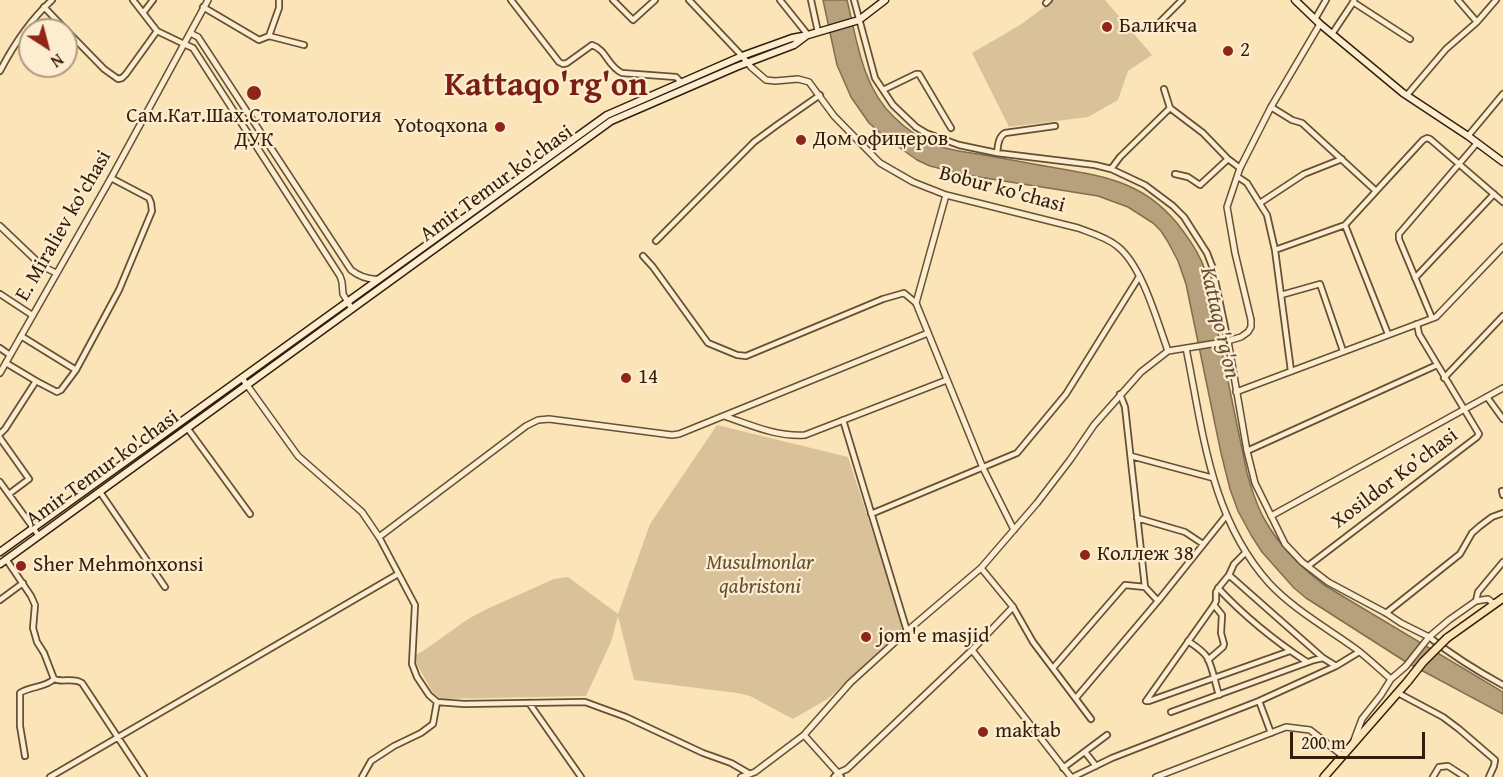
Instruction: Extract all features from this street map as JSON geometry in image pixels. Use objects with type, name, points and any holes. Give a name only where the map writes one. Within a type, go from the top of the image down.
[{"type":"main road","points":[[808,35],[857,20],[885,0]]},
{"type":"main road","points":[[1296,0],[1332,34],[1407,95],[1503,162]]},
{"type":"main road","name":"Amir Temur ko'chasi","points":[[0,564],[352,309],[547,163],[607,115],[742,56],[792,38],[808,35]]},
{"type":"main road","name":"Amir Temur ko'chasi","points":[[0,552],[379,279],[611,121],[794,45],[808,35]]},
{"type":"main road","points":[[1324,777],[1423,662],[1448,638],[1503,598]]},
{"type":"street","points":[[0,71],[14,44],[52,0]]},
{"type":"street","points":[[133,0],[157,31],[193,48],[340,276],[343,294],[352,309]]},
{"type":"street","points":[[143,13],[153,0]]},
{"type":"street","name":"E. Miraliev ko'chasi","points":[[0,373],[111,178],[208,0]]},
{"type":"street","points":[[269,36],[279,8],[279,0]]},
{"type":"street","points":[[510,0],[559,62],[563,64],[592,45],[601,50],[614,69],[622,73],[676,77],[681,82]]},
{"type":"street","points":[[613,0],[633,20],[655,0]]},
{"type":"street","points":[[689,0],[747,63]]},
{"type":"street","points":[[780,0],[808,35]]},
{"type":"street","points":[[811,0],[822,31]]},
{"type":"street","points":[[854,0],[857,20],[875,78],[893,105],[916,127],[959,145],[997,153],[1112,169],[1145,185],[1184,217],[1209,260],[1255,483],[1285,544],[1328,582],[1386,613],[1503,685]]},
{"type":"street","points":[[741,777],[755,772],[804,735],[850,683],[981,568],[1037,503],[1094,425],[1141,372],[1168,351],[1226,341],[1241,337],[1248,332],[1251,320],[1227,207],[1240,168],[1318,22],[1326,0]]},
{"type":"street","points":[[1458,0],[1477,22]]},
{"type":"street","points":[[1407,95],[1446,49],[1477,22],[1496,0]]},
{"type":"street","points":[[1154,28],[1178,1]]},
{"type":"street","points":[[1332,34],[1354,1],[1410,39]]},
{"type":"street","points":[[44,7],[55,18]]},
{"type":"street","points":[[203,7],[258,40],[269,36],[304,45]]},
{"type":"street","points":[[78,42],[104,69],[118,79],[126,74],[157,31]]},
{"type":"street","points":[[190,33],[198,37],[351,270],[359,276],[379,279]]},
{"type":"street","name":"Bobur ko'chasi","points":[[747,63],[766,80],[798,79],[809,82],[834,116],[880,163],[913,182],[946,195],[1078,228],[1117,246],[1130,259],[1139,277],[1168,351]]},
{"type":"street","points":[[883,90],[919,74],[951,128]]},
{"type":"street","points":[[1164,89],[1170,108],[1203,133],[1240,168]]},
{"type":"street","points":[[1468,136],[1503,94]]},
{"type":"street","points":[[656,241],[754,142],[820,95]]},
{"type":"street","points":[[1271,107],[1292,120],[1302,123],[1376,190]]},
{"type":"street","points":[[1112,169],[1120,157],[1170,108]]},
{"type":"street","points":[[997,153],[1000,139],[1005,133],[1055,126]]},
{"type":"street","points":[[1275,250],[1346,225],[1376,190],[1427,138],[1503,201]]},
{"type":"street","points":[[1431,318],[1400,234],[1477,143]]},
{"type":"street","points":[[1175,174],[1188,177],[1200,185],[1228,159]]},
{"type":"street","points":[[1260,203],[1304,174],[1342,159]]},
{"type":"street","points":[[1238,177],[1247,183],[1267,215],[1275,250],[1291,371]]},
{"type":"street","points":[[6,363],[57,392],[76,370],[119,290],[152,211],[149,198],[111,178]]},
{"type":"street","points":[[1415,278],[1494,194]]},
{"type":"street","points":[[916,303],[946,195]]},
{"type":"street","points":[[1346,225],[1388,334]]},
{"type":"street","points":[[0,226],[42,266],[56,273]]},
{"type":"street","points":[[1236,392],[1436,317],[1503,247]]},
{"type":"street","points":[[643,256],[708,343],[737,355],[746,356],[883,299],[904,293],[916,303],[983,468],[1014,530]]},
{"type":"street","points":[[871,514],[1017,453],[1066,394],[1139,277]]},
{"type":"street","points":[[1281,295],[1320,284],[1343,351]]},
{"type":"street","points":[[0,294],[32,315]]},
{"type":"street","points":[[1444,378],[1503,316]]},
{"type":"street","points":[[1417,324],[1419,334],[1465,410]]},
{"type":"street","points":[[379,537],[526,426],[538,420],[549,419],[679,434],[928,333]]},
{"type":"street","points":[[21,336],[76,370]]},
{"type":"street","points":[[0,348],[10,355]]},
{"type":"street","points":[[1186,348],[1213,478],[1226,516],[1245,553],[1269,583],[1291,603],[1359,652],[1391,679]]},
{"type":"street","points":[[1247,451],[1437,365]]},
{"type":"street","points":[[242,378],[298,456],[362,512],[379,537],[415,605],[412,664],[417,677],[429,695],[438,702],[465,704],[585,702],[626,717],[703,753],[731,763],[750,774]]},
{"type":"street","points":[[724,416],[768,432],[791,436],[805,435],[947,380]]},
{"type":"street","points":[[9,494],[29,479],[0,436],[36,381]]},
{"type":"street","points":[[1271,516],[1503,388]]},
{"type":"street","points":[[1120,394],[1125,407],[1145,587],[1158,601]]},
{"type":"street","points":[[1487,397],[1503,419]]},
{"type":"street","name":"Xosildor Ko’chasi","points":[[1308,566],[1477,437],[1479,434],[1465,410]]},
{"type":"street","points":[[843,420],[907,631]]},
{"type":"street","points":[[188,429],[250,514]]},
{"type":"street","points":[[1131,456],[1213,478]]},
{"type":"street","points":[[0,482],[39,536]]},
{"type":"street","points":[[100,492],[165,586]]},
{"type":"street","points":[[1386,613],[1460,554],[1472,533],[1480,526],[1492,517],[1503,513]]},
{"type":"street","points":[[1076,698],[1226,516]]},
{"type":"street","points":[[1137,518],[1185,532],[1203,544]]},
{"type":"street","points":[[1245,553],[1234,564],[1218,588],[1214,605],[1146,700],[1177,692],[1290,651]]},
{"type":"street","points":[[6,560],[35,605],[33,628],[54,679],[58,681],[77,680],[81,683],[144,777]]},
{"type":"street","points":[[1476,601],[1478,592],[1503,562]]},
{"type":"street","points":[[981,568],[1013,606],[1033,642],[1091,719]]},
{"type":"street","points":[[50,777],[398,574]]},
{"type":"street","points":[[1228,575],[1323,658],[1336,666]]},
{"type":"street","points":[[0,600],[23,584]]},
{"type":"street","points":[[1053,668],[1125,585],[1145,587]]},
{"type":"street","points":[[1218,588],[1244,615],[1307,662]]},
{"type":"street","points":[[1352,746],[1358,725],[1391,679],[1406,666],[1427,639],[1476,601],[1488,599],[1494,604]]},
{"type":"street","points":[[1208,660],[1224,644],[1221,633],[1222,615],[1214,605]]},
{"type":"street","points":[[804,735],[838,776],[972,650],[1013,606]]},
{"type":"street","points":[[1188,641],[1201,650],[1208,660],[1219,695]]},
{"type":"street","points":[[972,650],[1072,777],[1112,758],[1259,701],[1336,666],[1359,652]]},
{"type":"street","points":[[1171,712],[1323,658]]},
{"type":"street","points":[[25,756],[20,726],[20,693],[49,684],[54,679]]},
{"type":"street","points":[[1398,693],[1443,717],[1495,760],[1489,777]]},
{"type":"street","points":[[1259,701],[1271,733]]},
{"type":"street","points":[[362,777],[371,761],[433,724],[438,702]]},
{"type":"street","points":[[529,703],[580,777]]},
{"type":"street","points":[[1156,777],[1286,727],[1310,730],[1343,756]]},
{"type":"street","points":[[1063,768],[1107,735]]},
{"type":"street","points":[[1085,752],[1096,766]]},
{"type":"street","points":[[1433,777],[1439,767],[1448,766],[1465,777]]},
{"type":"green space","points":[[1054,0],[1105,0],[1152,55],[1128,71],[1118,100],[1088,117],[1009,127],[972,53],[1020,25]]},
{"type":"green space","name":"Musulmonlar qabristoni","points":[[717,425],[848,457],[904,628],[829,698],[793,719],[750,696],[634,680],[618,616],[611,642],[586,696],[440,699],[433,693],[414,656],[468,619],[554,579],[568,577],[618,614],[650,524]]},
{"type":"shaded area","points":[[823,0],[847,0],[862,62],[875,92],[894,117],[919,136],[947,149],[1111,179],[1142,193],[1170,215],[1193,245],[1205,270],[1247,473],[1257,504],[1278,540],[1307,571],[1324,585],[1503,692],[1503,714],[1406,662],[1306,598],[1262,552],[1238,511],[1230,489],[1186,284],[1178,261],[1161,231],[1128,207],[1098,196],[966,175],[930,166],[917,160],[869,123],[851,97],[837,65]]},
{"type":"place","name":"Баликча","points":[[1107,27]]},
{"type":"place","name":"2","points":[[1228,51]]},
{"type":"place","name":"Сам.Кат.Шах.Стоматология ДУК","points":[[254,93]]},
{"type":"place","name":"Yotoqxona","points":[[500,127]]},
{"type":"place","name":"Дом офицеров","points":[[801,140]]},
{"type":"place","name":"14","points":[[626,378]]},
{"type":"place","name":"Коллеж 38","points":[[1085,555]]},
{"type":"place","name":"Sher Mehmonxonsi","points":[[21,566]]},
{"type":"place","name":"jom'e masjid","points":[[866,637]]},
{"type":"place","name":"maktab","points":[[983,732]]},
{"type":"district","name":"Kattaqo'rg'on","points":[[546,87]]}]
